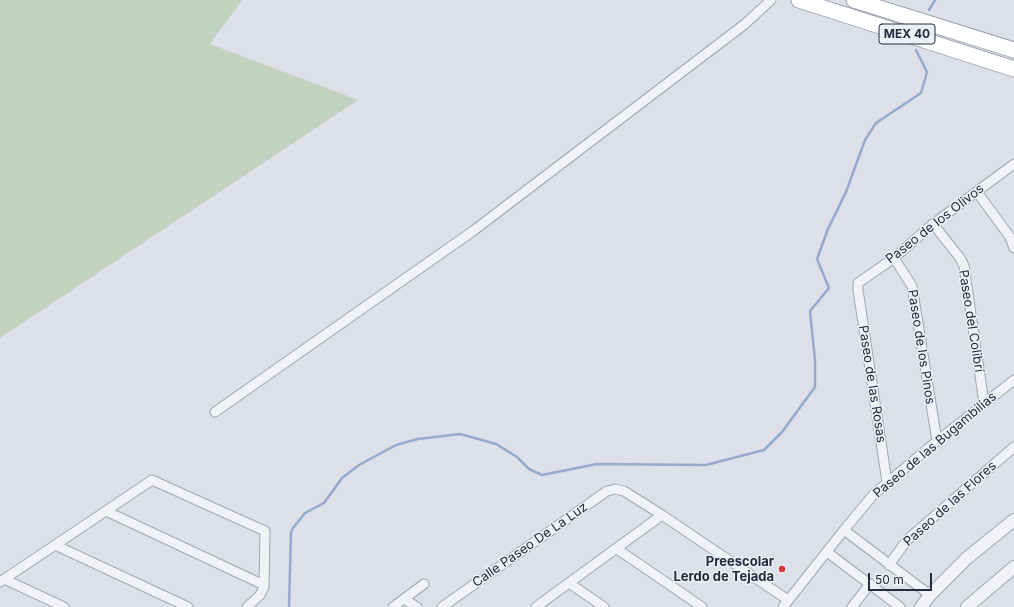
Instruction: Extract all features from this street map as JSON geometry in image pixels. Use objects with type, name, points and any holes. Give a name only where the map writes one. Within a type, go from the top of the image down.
[{"type":"main road","name":"MEX 40","points":[[799,0],[1014,69]]},
{"type":"main road","name":"MEX 40","points":[[854,0],[1014,50]]},
{"type":"street","points":[[215,412],[473,231],[745,24],[771,0]]},
{"type":"street","name":"Paseo de los Olivos","points":[[858,286],[860,281],[894,258],[933,224],[1014,164]]},
{"type":"street","points":[[976,192],[1010,237],[1014,248]]},
{"type":"street","name":"Paseo del Colibrí","points":[[933,224],[960,258],[964,266],[984,403]]},
{"type":"street","name":"Paseo de los Pinos","points":[[894,258],[912,286],[937,441]]},
{"type":"street","name":"Paseo de las Rosas","points":[[858,286],[887,482]]},
{"type":"street","name":"Paseo de las Bugambilias","points":[[786,604],[861,508],[887,482],[984,403],[1013,384]]},
{"type":"street","name":"Paseo de las Flores","points":[[889,565],[907,540],[1014,447]]},
{"type":"street","points":[[2,581],[152,480],[265,531],[263,591],[247,607]]},
{"type":"street","name":"Calle Paseo De La Luz","points":[[442,607],[607,491],[620,490],[662,515]]},
{"type":"street","points":[[106,511],[264,585]]},
{"type":"street","points":[[536,607],[662,515],[786,604]]},
{"type":"street","points":[[921,607],[930,595],[967,558],[1014,520]]},
{"type":"street","points":[[844,530],[930,595]]},
{"type":"street","points":[[55,545],[188,607]]},
{"type":"street","points":[[617,549],[702,607]]},
{"type":"street","points":[[827,552],[900,607]]},
{"type":"street","points":[[967,607],[1014,567]]},
{"type":"street","points":[[2,581],[64,607]]},
{"type":"street","points":[[569,583],[604,607]]},
{"type":"street","points":[[393,607],[424,584]]},
{"type":"street","points":[[852,607],[870,584]]},
{"type":"street","points":[[404,598],[417,607]]},
{"type":"green space","points":[[0,0],[242,0],[210,44],[358,100],[0,338]]},
{"type":"waterway","points":[[929,10],[935,0]]},
{"type":"waterway","points":[[289,607],[291,532],[293,528],[305,513],[324,503],[342,478],[359,465],[396,445],[418,439],[460,434],[496,444],[517,457],[529,469],[542,475],[597,464],[706,465],[764,450],[782,432],[815,387],[815,360],[810,311],[829,288],[817,259],[828,229],[846,192],[865,140],[876,123],[921,93],[927,72],[916,50]]},
{"type":"place","name":"Preescolar Lerdo de Tejada","points":[[782,569]]}]
